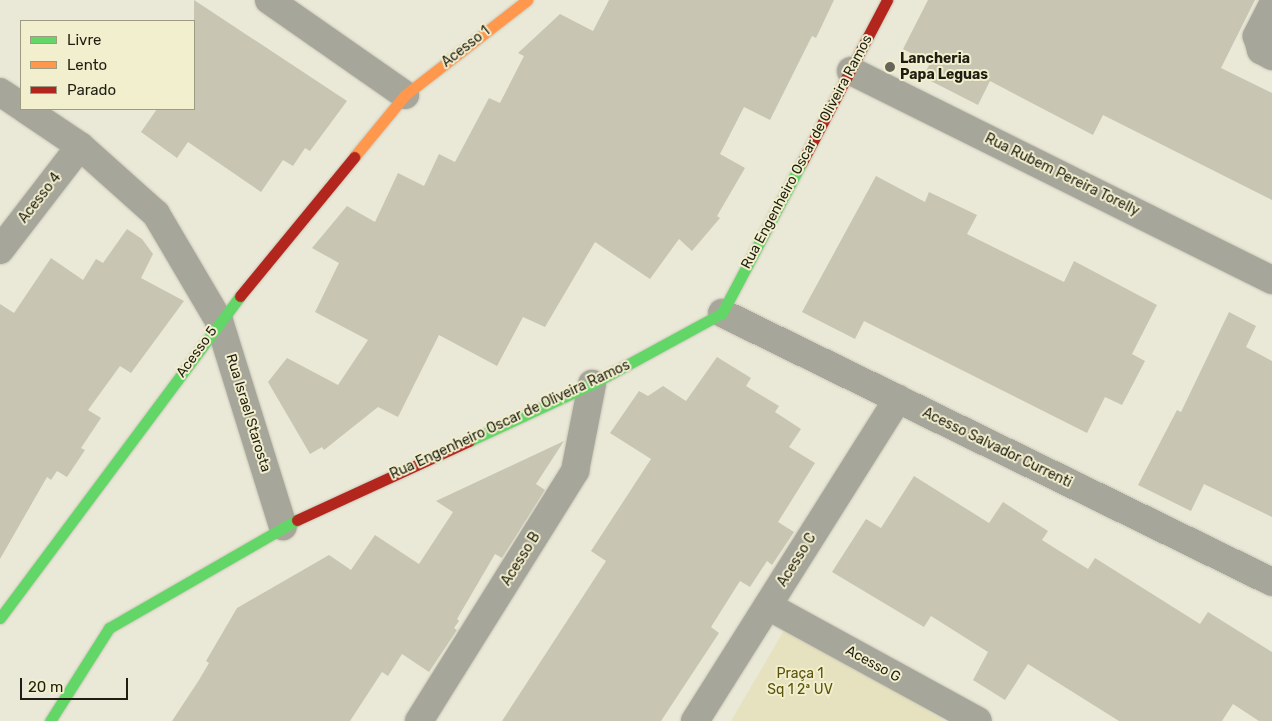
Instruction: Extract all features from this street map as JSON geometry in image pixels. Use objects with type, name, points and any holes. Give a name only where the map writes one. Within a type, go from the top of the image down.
[{"type":"street","points":[[269,0],[405,95]]},
{"type":"street","name":"Acesso 1","points":[[405,95],[527,0]]},
{"type":"street","name":"Rua Engenheiro Oscar de Oliveira Ramos","points":[[50,721],[109,628],[283,526],[592,384],[722,313],[887,0]]},
{"type":"street","points":[[1272,6],[1257,36],[1261,50],[1272,56]]},
{"type":"street","name":"Rua Rubem Pereira Torelly","points":[[851,71],[1272,280]]},
{"type":"street","points":[[0,92],[20,105]]},
{"type":"street","name":"Acesso 5","points":[[0,618],[220,321],[405,95]]},
{"type":"street","name":"Rua Israel Starosta","points":[[26,110],[80,146],[156,214],[220,321],[283,526]]},
{"type":"street","name":"Acesso 4","points":[[0,250],[80,146]]},
{"type":"street","name":"Acesso Salvador Currenti","points":[[722,313],[1272,582]]},
{"type":"street","name":"Acesso B","points":[[419,721],[575,471],[592,384]]},
{"type":"street","name":"Acesso C","points":[[696,721],[898,399]]},
{"type":"street","name":"Acesso G","points":[[768,606],[978,721]]},
{"type":"green space","name":"Praça 1 Sq 1 2ª UV","points":[[786,627],[945,721],[731,721]]},
{"type":"building","points":[[194,0],[347,101],[310,151],[305,148],[293,166],[283,160],[261,192],[188,142],[177,158],[141,132],[156,110],[195,110]]},
{"type":"building","points":[[609,0],[834,0],[816,38],[812,36],[770,120],[744,107],[720,154],[745,168],[717,216],[720,218],[692,251],[679,239],[650,279],[595,242],[545,327],[523,317],[497,366],[439,335],[398,417],[378,407],[324,450],[322,447],[310,454],[268,382],[287,358],[338,385],[368,340],[315,312],[339,263],[312,248],[347,206],[375,222],[398,173],[424,186],[439,154],[455,162],[489,98],[500,103],[524,56],[518,53],[560,14],[593,31]]},
{"type":"building","points":[[928,0],[1255,0],[1221,68],[1272,93],[1272,200],[1103,115],[1093,135],[990,81],[978,105],[923,77],[930,63],[903,49]]},
{"type":"building","points":[[876,176],[925,202],[929,192],[977,215],[967,234],[1064,282],[1074,261],[1157,305],[1132,354],[1145,361],[1122,405],[1105,397],[1087,433],[864,321],[855,339],[802,312]]},
{"type":"building","points":[[127,229],[142,239],[153,254],[141,278],[184,301],[131,373],[120,366],[88,410],[101,418],[81,448],[85,450],[67,477],[57,471],[51,480],[47,477],[0,559],[0,304],[14,313],[51,258],[83,280],[96,259],[103,263]]},
{"type":"building","points":[[1229,312],[1256,326],[1246,347],[1272,361],[1272,517],[1204,484],[1191,511],[1138,485],[1177,410],[1181,412]]},
{"type":"building","points":[[717,357],[751,378],[746,386],[779,406],[775,412],[801,429],[789,447],[815,463],[778,522],[794,532],[772,565],[767,561],[750,587],[740,581],[711,627],[719,633],[661,721],[502,721],[606,561],[591,551],[651,459],[610,433],[639,391],[648,396],[663,386],[686,401]]},
{"type":"building","points":[[564,441],[536,484],[545,490],[502,558],[495,554],[457,619],[459,621],[454,628],[457,630],[429,672],[402,654],[388,676],[382,672],[350,721],[172,721],[209,663],[206,661],[237,608],[329,555],[351,570],[375,535],[419,564],[453,512],[436,501]]},
{"type":"building","points":[[914,476],[989,523],[1003,502],[1048,531],[1042,540],[1088,569],[1095,558],[1200,624],[1208,612],[1272,652],[1272,721],[1259,721],[1233,704],[1222,721],[1119,721],[1028,664],[1005,700],[973,680],[988,652],[931,616],[924,627],[832,572],[866,519],[881,528]]},
{"type":"traffic: fast","points":[[469,441],[592,384],[722,313],[802,162]]},
{"type":"traffic: fast","points":[[0,618],[240,296]]},
{"type":"traffic: fast","points":[[50,721],[109,628],[297,520]]},
{"type":"traffic: slow","points":[[354,157],[405,95],[527,0]]},
{"type":"traffic: jam","points":[[802,162],[887,0]]},
{"type":"traffic: jam","points":[[240,296],[354,157]]},
{"type":"traffic: jam","points":[[297,520],[469,441]]},
{"type":"place","name":"Lancheria Papa Leguas","points":[[890,67]]}]
